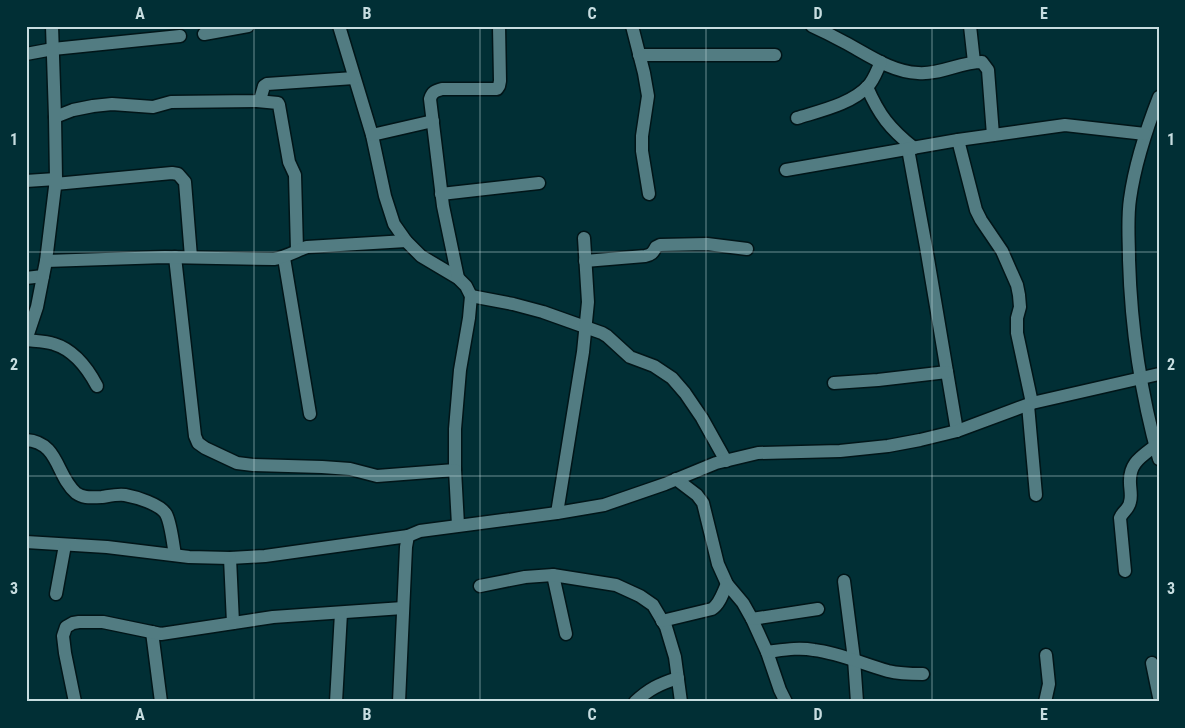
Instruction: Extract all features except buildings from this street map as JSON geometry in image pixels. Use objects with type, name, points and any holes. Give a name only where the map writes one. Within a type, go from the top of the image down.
[{"type":"street","points":[[52,26],[56,181],[46,261],[37,307],[26,340],[54,344],[75,356],[97,386]]},
{"type":"street","points":[[204,34],[248,26]]},
{"type":"street","points":[[338,26],[372,135],[385,196],[394,224],[406,241],[421,256],[458,278],[466,286],[471,296],[460,370],[455,429],[458,525]]},
{"type":"street","points":[[458,278],[441,194],[430,99],[431,94],[442,89],[497,89],[499,86],[499,26]]},
{"type":"street","points":[[632,26],[648,96],[642,136],[642,151],[649,194]]},
{"type":"street","points":[[812,26],[881,62],[902,70],[918,73],[932,72],[974,62],[982,62],[988,70],[993,134]]},
{"type":"street","points":[[970,26],[974,62]]},
{"type":"street","points":[[26,54],[53,49],[180,36]]},
{"type":"street","points":[[639,55],[775,55]]},
{"type":"street","points":[[797,118],[850,100],[862,92],[870,84],[881,62]]},
{"type":"street","points":[[257,101],[260,100],[264,86],[267,84],[354,78]]},
{"type":"street","points":[[867,87],[885,121],[911,148],[957,431]]},
{"type":"street","points":[[1159,97],[1145,134],[1135,170],[1130,201],[1128,239],[1130,298],[1140,378],[1159,459]]},
{"type":"street","points":[[55,117],[73,110],[112,104],[153,107],[171,102],[278,102],[289,162],[294,175],[297,250]]},
{"type":"street","points":[[372,135],[433,121]]},
{"type":"street","points":[[786,170],[993,134],[1065,124],[1145,134]]},
{"type":"street","points":[[958,140],[976,210],[1002,251],[1017,285],[1020,307],[1017,318],[1017,333],[1030,404],[1036,496]]},
{"type":"street","points":[[26,181],[178,174],[185,182],[190,257]]},
{"type":"street","points":[[441,194],[539,183]]},
{"type":"street","points":[[557,513],[586,328],[588,302],[584,238]]},
{"type":"street","points":[[46,261],[175,257],[274,259],[284,258],[297,250],[307,247],[406,241]]},
{"type":"street","points":[[585,261],[645,256],[650,255],[656,247],[660,246],[707,244],[747,249]]},
{"type":"street","points":[[175,257],[193,426],[198,443],[237,463],[252,465],[350,469],[377,476],[455,470]]},
{"type":"street","points":[[284,258],[310,414]]},
{"type":"street","points":[[26,278],[43,276]]},
{"type":"street","points":[[471,296],[543,312],[602,333],[630,357],[654,366],[672,378],[685,393],[702,418],[726,461]]},
{"type":"street","points":[[834,383],[947,372]]},
{"type":"street","points":[[26,542],[230,558],[265,556],[408,536],[420,531],[604,505],[716,463],[758,453],[840,451],[888,446],[920,440],[957,431],[1030,404],[1159,374]]},
{"type":"street","points":[[26,440],[40,442],[46,447],[69,485],[81,496],[87,498],[123,495],[156,505],[163,510],[175,555]]},
{"type":"street","points":[[1125,571],[1120,518],[1130,503],[1129,475],[1138,459],[1155,446]]},
{"type":"street","points":[[676,479],[697,495],[703,503],[718,564],[727,584],[752,618],[786,702]]},
{"type":"street","points":[[400,702],[403,608],[408,536]]},
{"type":"street","points":[[56,594],[65,545]]},
{"type":"street","points":[[230,558],[233,623]]},
{"type":"street","points":[[553,575],[566,634]]},
{"type":"street","points":[[480,586],[525,577],[553,575],[616,585],[640,596],[653,605],[666,627],[675,657],[681,702]]},
{"type":"street","points":[[844,581],[854,659],[857,702]]},
{"type":"street","points":[[662,621],[712,609],[720,601],[727,584]]},
{"type":"street","points":[[75,702],[63,636],[66,627],[73,623],[103,622],[161,634],[282,616],[403,608]]},
{"type":"street","points":[[752,618],[818,609]]},
{"type":"street","points":[[336,702],[341,613]]},
{"type":"street","points":[[152,632],[161,702]]},
{"type":"street","points":[[767,652],[794,648],[808,649],[854,659],[889,671],[923,674]]},
{"type":"street","points":[[1045,702],[1049,684],[1046,655]]},
{"type":"street","points":[[1152,663],[1159,697]]},
{"type":"street","points":[[635,702],[648,690],[678,678]]}]
